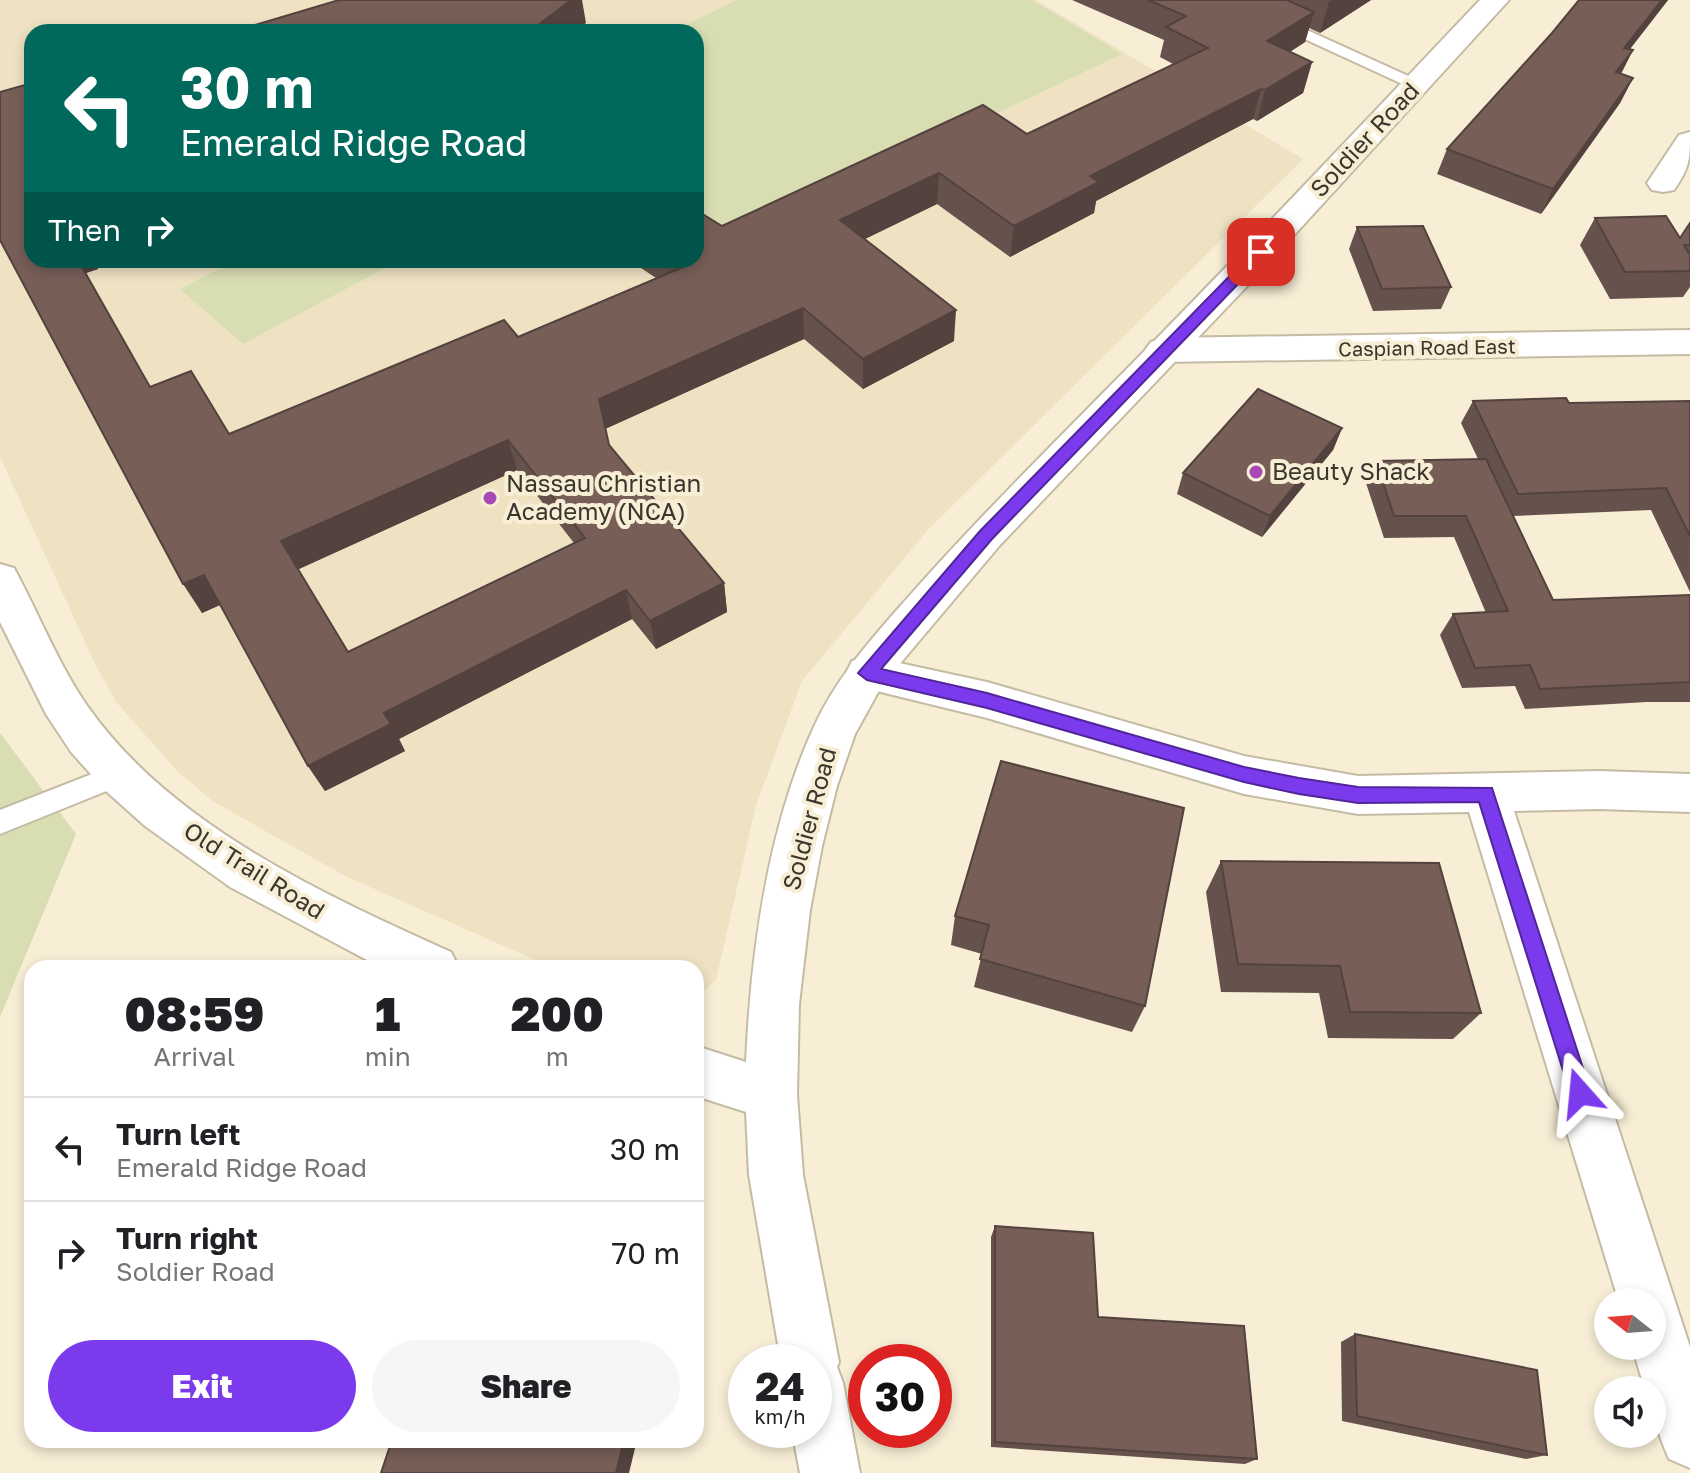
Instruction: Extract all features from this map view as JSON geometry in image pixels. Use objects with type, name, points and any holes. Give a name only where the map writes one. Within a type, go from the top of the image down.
[{"type":"main road","name":"Soldier Road","points":[[807,1344],[776,1175],[771,1095],[774,1004],[786,910],[799,846],[814,786],[834,730],[867,673],[986,535],[1241,273],[1495,0]]},
{"type":"main road","points":[[1663,183],[1690,141]]},
{"type":"main road","name":"Caspian Road East","points":[[1163,350],[1690,342]]},
{"type":"main road","name":"Old Trail Road","points":[[0,579],[61,701],[86,738],[120,774],[151,802],[239,868],[365,937],[416,960]]},
{"type":"main road","points":[[867,673],[987,700],[1244,775],[1358,795],[1599,790],[1690,793]]},
{"type":"main road","points":[[1486,794],[1643,1288]]},
{"type":"main road","points":[[704,1074],[771,1095]]},
{"type":"main road","points":[[1665,1360],[1690,1438]]},
{"type":"main road","points":[[826,1448],[830,1473]]},
{"type":"lane","points":[[1228,0],[1417,84]]},
{"type":"lane","points":[[0,822],[120,774]]},
{"type":"shaded area","name":"Nassau Christian Academy (NCA)","points":[[0,0],[1036,0],[1303,159],[926,532],[802,681],[756,805],[716,980],[704,991],[704,960],[536,960],[345,876],[214,802],[178,772],[117,703],[97,668],[0,457]]},
{"type":"green space","points":[[737,0],[1032,0],[1122,54],[731,239],[704,222],[704,24],[688,24]]},
{"type":"green space","points":[[221,268],[385,268],[243,344],[180,289]]},
{"type":"green space","points":[[0,733],[76,834],[0,1017]]},
{"type":"building","points":[[339,0],[571,0],[540,24],[258,24]]},
{"type":"building","points":[[1148,0],[1287,0],[1314,12],[1267,41],[1312,62],[1265,90],[1261,89],[1090,176],[1099,182],[1014,226],[939,173],[840,220],[956,310],[863,359],[803,308],[599,399],[609,445],[724,583],[650,621],[626,590],[384,713],[391,724],[308,766],[204,575],[183,584],[0,240],[0,92],[24,85],[24,268],[83,268],[150,387],[191,371],[229,434],[504,320],[518,337],[681,268],[704,268],[704,215],[722,226],[983,105],[1027,134],[1208,48],[1166,27],[1186,16]],"holes":[[[508,440],[585,538],[348,652],[281,541]]]},
{"type":"building","points":[[1579,0],[1662,0],[1624,48],[1633,50],[1616,72],[1633,78],[1553,189],[1447,149],[1552,33]]},
{"type":"building","points":[[1666,216],[1680,238],[1690,223],[1690,245],[1684,245],[1690,255],[1690,271],[1625,272],[1595,218]]},
{"type":"building","points":[[1423,226],[1451,287],[1382,289],[1357,227]]},
{"type":"building","name":"Beauty Shack","points":[[1258,389],[1342,428],[1270,516],[1183,473]]},
{"type":"building","points":[[1566,398],[1569,403],[1690,401],[1690,536],[1666,488],[1518,494],[1473,401]]},
{"type":"building","points":[[1486,459],[1553,600],[1690,595],[1690,682],[1540,689],[1530,665],[1475,668],[1453,614],[1508,611],[1466,516],[1394,516],[1376,461]]},
{"type":"building","points":[[1001,761],[1184,808],[1145,1006],[980,959],[989,925],[955,916]]},
{"type":"building","points":[[1221,861],[1439,863],[1481,1013],[1350,1012],[1340,966],[1238,964]]},
{"type":"building","points":[[995,1226],[1093,1233],[1098,1317],[1244,1326],[1257,1459],[995,1442]]},
{"type":"building","points":[[1355,1334],[1537,1370],[1547,1455],[1357,1416]]},
{"type":"building","points":[[389,1448],[622,1448],[616,1473],[381,1473]]},
{"type":"place","name":"Beauty Shack","points":[[1256,472]]},
{"type":"place","name":"Nassau Christian Academy (NCA)","points":[[490,498]]},
{"type":"route","points":[[1261,252],[986,535],[867,673],[987,700],[1244,775],[1299,786],[1358,795],[1486,794],[1580,1093]]}]
